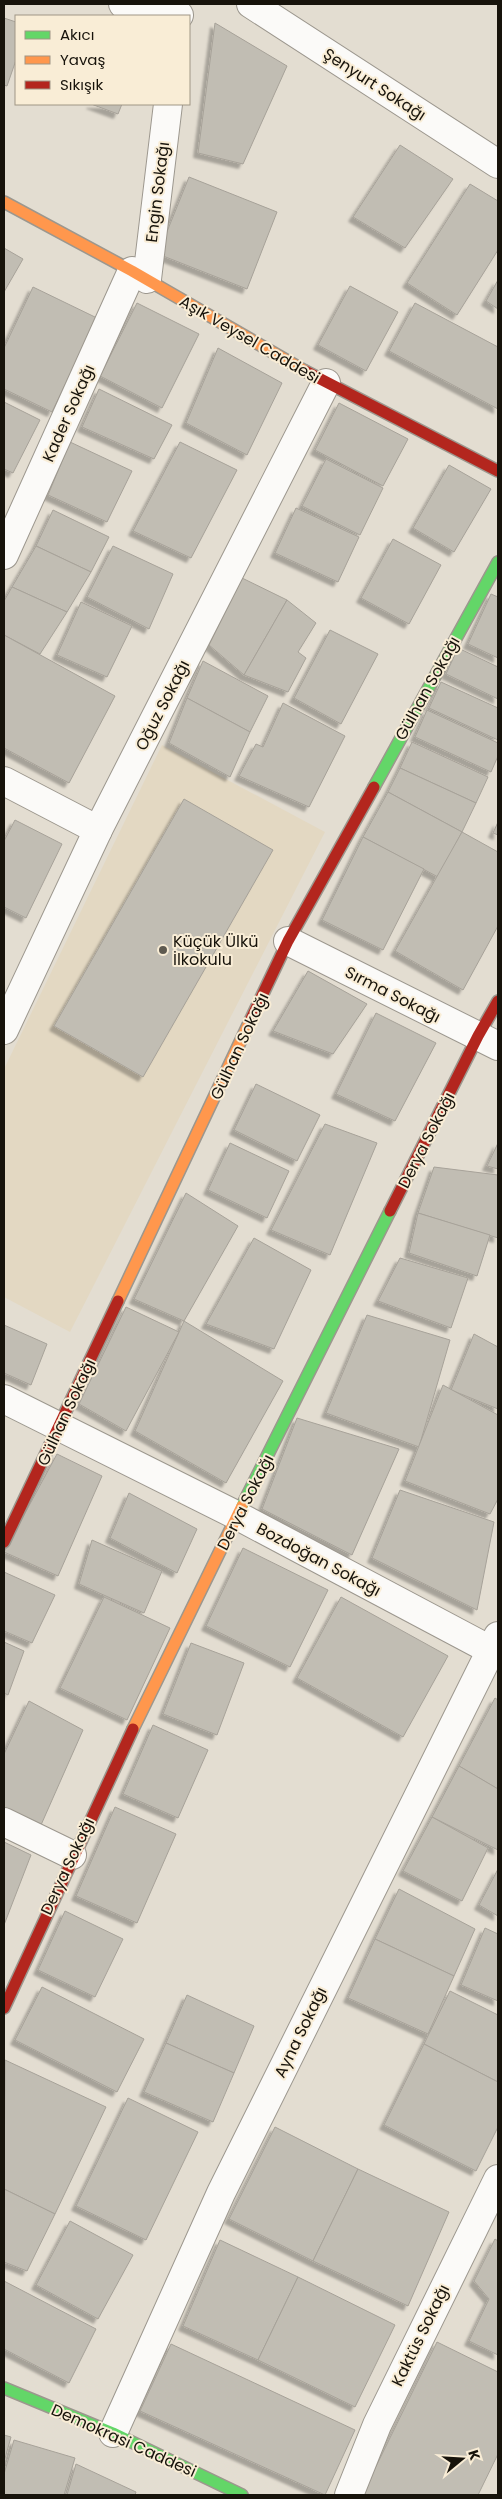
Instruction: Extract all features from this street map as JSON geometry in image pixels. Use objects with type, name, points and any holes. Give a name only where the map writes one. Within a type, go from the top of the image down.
[{"type":"street","points":[[123,4],[179,12]]},
{"type":"street","name":"Şenyurt Sokağı","points":[[251,4],[498,164]]},
{"type":"street","name":"Engin Sokağı","points":[[139,275],[168,105]]},
{"type":"street","name":"Aşık Veysel Caddesi","points":[[4,202],[139,275],[326,383],[498,471]]},
{"type":"street","name":"Kader Sokağı","points":[[4,555],[139,275]]},
{"type":"street","name":"Oğuz Sokağı","points":[[4,1030],[98,830],[326,383]]},
{"type":"street","name":"Gülhan Sokağı","points":[[4,1542],[288,941],[498,562]]},
{"type":"street","points":[[4,781],[98,830]]},
{"type":"street","name":"Sırma Sokağı","points":[[288,941],[488,1041]]},
{"type":"street","name":"Derya Sokağı","points":[[4,2008],[72,1855],[152,1684],[238,1516],[488,1041],[498,1001]]},
{"type":"street","name":"Bozdoğan Sokağı","points":[[4,1399],[496,1647]]},
{"type":"street","name":"Ayna Sokağı","points":[[114,2433],[221,2193],[496,1647]]},
{"type":"street","points":[[4,1822],[72,1855]]},
{"type":"street","name":"Kaktüs Sokağı","points":[[349,2495],[385,2408],[498,2179]]},
{"type":"street","name":"Demokrasi Caddesi","points":[[4,2388],[114,2433],[242,2495]]},
{"type":"shaded area","name":"Küçük Ülkü İlkokulu","points":[[162,745],[325,832],[70,1332],[4,1297],[4,1069]]},
{"type":"building","points":[[4,18],[15,22],[15,63],[7,86],[4,85]]},
{"type":"building","points":[[215,23],[287,66],[243,164],[198,153]]},
{"type":"building","points":[[94,105],[122,105],[118,114]]},
{"type":"building","points":[[400,145],[453,179],[405,248],[353,217]]},
{"type":"building","points":[[189,177],[277,212],[247,289],[158,254]]},
{"type":"building","points":[[470,184],[498,201],[498,250],[457,315],[407,283]]},
{"type":"building","points":[[4,248],[23,259],[4,292]]},
{"type":"building","points":[[498,280],[498,309],[486,301]]},
{"type":"building","points":[[350,286],[398,312],[366,371],[318,345]]},
{"type":"building","points":[[33,287],[97,318],[52,412],[4,389],[4,348]]},
{"type":"building","points":[[137,303],[199,334],[162,408],[100,376]]},
{"type":"building","points":[[415,303],[498,347],[498,409],[389,351]]},
{"type":"building","points":[[218,348],[282,383],[247,455],[186,423]]},
{"type":"building","points":[[99,389],[172,425],[154,459],[82,427]]},
{"type":"building","points":[[4,402],[40,420],[13,473],[4,469]]},
{"type":"building","points":[[339,403],[408,439],[383,486],[315,450]]},
{"type":"building","points":[[70,442],[132,471],[107,522],[48,495]]},
{"type":"building","points":[[180,442],[237,470],[191,558],[133,531]]},
{"type":"building","points":[[326,459],[383,488],[360,535],[302,506]]},
{"type":"building","points":[[449,465],[491,489],[454,552],[413,528]]},
{"type":"building","points":[[296,508],[359,537],[338,582],[275,553]]},
{"type":"building","points":[[53,510],[109,537],[91,572],[36,546]]},
{"type":"building","points":[[393,539],[441,565],[409,624],[361,598]]},
{"type":"building","points":[[36,546],[91,572],[67,612],[12,587]]},
{"type":"building","points":[[113,546],[173,574],[149,629],[87,597]]},
{"type":"building","points":[[242,578],[287,600],[244,675],[209,645]]},
{"type":"building","points":[[12,587],[67,612],[40,654],[4,635],[4,601]]},
{"type":"building","points":[[491,594],[498,597],[498,658],[468,644]]},
{"type":"building","points":[[287,600],[316,623],[298,652],[306,658],[288,692],[244,675]]},
{"type":"building","points":[[81,602],[132,626],[107,677],[57,655]]},
{"type":"building","points":[[330,630],[378,654],[341,724],[294,698]]},
{"type":"building","points":[[4,635],[115,696],[69,783],[4,748]]},
{"type":"building","points":[[458,648],[498,667],[498,699],[446,674]]},
{"type":"building","points":[[203,661],[268,696],[250,732],[187,698]]},
{"type":"building","points":[[441,682],[498,708],[498,740],[429,708]]},
{"type":"building","points":[[187,698],[250,732],[230,777],[169,743]]},
{"type":"building","points":[[283,703],[345,736],[309,807],[239,776],[256,744],[263,747]]},
{"type":"building","points":[[427,710],[498,743],[498,756],[491,772],[415,737]]},
{"type":"building","points":[[412,742],[488,777],[476,803],[400,768]]},
{"type":"building","points":[[400,768],[476,803],[462,832],[388,792]]},
{"type":"building","points":[[388,792],[462,832],[438,877],[363,837]]},
{"type":"building","points":[[184,799],[273,850],[143,1077],[54,1026]]},
{"type":"building","points":[[15,820],[62,844],[26,918],[4,907],[4,841]]},
{"type":"building","points":[[498,822],[498,835],[493,833]]},
{"type":"building","points":[[462,832],[498,852],[498,926],[463,990],[395,951]]},
{"type":"building","points":[[363,837],[424,869],[383,950],[322,920]]},
{"type":"building","points":[[308,971],[367,1004],[333,1054],[273,1031]]},
{"type":"building","points":[[376,1013],[436,1043],[395,1121],[336,1094]]},
{"type":"building","points":[[256,1084],[320,1115],[297,1161],[234,1130]]},
{"type":"building","points":[[325,1124],[377,1143],[330,1255],[271,1230]]},
{"type":"building","points":[[230,1143],[289,1171],[267,1218],[208,1190]]},
{"type":"building","points":[[498,1143],[498,1169],[487,1166]]},
{"type":"building","points":[[434,1167],[498,1175],[498,1238],[418,1213]]},
{"type":"building","points":[[186,1193],[238,1226],[184,1321],[134,1299]]},
{"type":"building","points":[[418,1213],[490,1235],[477,1276],[409,1253]]},
{"type":"building","points":[[254,1238],[311,1270],[274,1349],[206,1324]]},
{"type":"building","points":[[400,1258],[468,1278],[451,1328],[378,1301]]},
{"type":"building","points":[[126,1307],[179,1332],[126,1431],[79,1404]]},
{"type":"building","points":[[367,1315],[450,1340],[419,1447],[326,1413]]},
{"type":"building","points":[[184,1321],[283,1381],[226,1483],[135,1431]]},
{"type":"building","points":[[4,1325],[47,1344],[31,1385],[4,1373]]},
{"type":"building","points":[[474,1334],[498,1347],[498,1409],[451,1390]]},
{"type":"building","points":[[443,1385],[498,1415],[498,1499],[490,1514],[405,1481]]},
{"type":"building","points":[[297,1418],[399,1449],[352,1555],[262,1509]]},
{"type":"building","points":[[57,1454],[102,1476],[58,1576],[4,1552]]},
{"type":"building","points":[[400,1490],[494,1522],[477,1610],[372,1558]]},
{"type":"building","points":[[129,1493],[197,1529],[177,1573],[110,1538]]},
{"type":"building","points":[[92,1540],[162,1571],[144,1613],[79,1584]]},
{"type":"building","points":[[243,1548],[328,1590],[290,1667],[206,1626]]},
{"type":"building","points":[[4,1572],[55,1595],[32,1643],[4,1631]]},
{"type":"building","points":[[104,1597],[170,1628],[127,1720],[60,1688]]},
{"type":"building","points":[[341,1597],[448,1656],[403,1737],[297,1678]]},
{"type":"building","points":[[4,1642],[24,1651],[8,1695],[4,1693]]},
{"type":"building","points":[[191,1643],[244,1663],[217,1735],[163,1714]]},
{"type":"building","points":[[495,1698],[498,1700],[498,1789],[459,1766]]},
{"type":"building","points":[[29,1701],[83,1730],[41,1825],[4,1807],[4,1754]]},
{"type":"building","points":[[153,1725],[208,1750],[178,1818],[123,1794]]},
{"type":"building","points":[[459,1766],[498,1789],[498,1850],[432,1817]]},
{"type":"building","points":[[115,1807],[176,1834],[137,1923],[76,1896]]},
{"type":"building","points":[[432,1817],[488,1848],[462,1901],[403,1871]]},
{"type":"building","points":[[4,1842],[31,1855],[4,1925]]},
{"type":"building","points":[[498,1869],[498,1916],[479,1905]]},
{"type":"building","points":[[399,1889],[475,1929],[454,1976],[375,1939]]},
{"type":"building","points":[[65,1911],[123,1939],[95,1997],[38,1970]]},
{"type":"building","points":[[485,1928],[498,1934],[498,2001],[461,1985]]},
{"type":"building","points":[[375,1939],[454,1976],[428,2034],[348,1998]]},
{"type":"building","points":[[42,1987],[144,2039],[117,2092],[15,2040]]},
{"type":"building","points":[[450,1991],[498,2015],[498,2082],[424,2044]]},
{"type":"building","points":[[187,1995],[254,2026],[234,2073],[166,2043]]},
{"type":"building","points":[[166,2043],[234,2073],[213,2122],[144,2092]]},
{"type":"building","points":[[424,2044],[498,2082],[498,2127],[476,2171],[384,2125]]},
{"type":"building","points":[[5,2060],[106,2107],[55,2214],[4,2189]]},
{"type":"building","points":[[128,2098],[198,2132],[146,2240],[76,2206]]},
{"type":"building","points":[[275,2127],[358,2169],[313,2261],[229,2219]]},
{"type":"building","points":[[358,2169],[449,2212],[408,2306],[313,2261]]},
{"type":"building","points":[[4,2189],[55,2214],[27,2271],[4,2262]]},
{"type":"building","points":[[70,2221],[133,2255],[98,2319],[36,2285]]},
{"type":"building","points":[[495,2239],[498,2241],[498,2355],[469,2341],[489,2299],[474,2281]]},
{"type":"building","points":[[220,2240],[298,2277],[258,2360],[183,2326]]},
{"type":"building","points":[[298,2277],[395,2325],[355,2407],[258,2360]]},
{"type":"building","points":[[4,2281],[96,2329],[69,2383],[4,2349]]},
{"type":"building","points":[[437,2342],[498,2372],[498,2454],[478,2495],[362,2495]]},
{"type":"building","points":[[171,2344],[355,2430],[325,2495],[140,2411]]},
{"type":"building","points":[[4,2435],[11,2437],[4,2462]]},
{"type":"building","points":[[14,2440],[75,2458],[64,2495],[4,2495],[4,2474]]},
{"type":"building","points":[[76,2464],[136,2492],[135,2495],[67,2495]]},
{"type":"traffic: fast","points":[[374,787],[498,562]]},
{"type":"traffic: fast","points":[[242,1506],[390,1211]]},
{"type":"traffic: fast","points":[[4,2388],[113,2433],[242,2495]]},
{"type":"traffic: slow","points":[[4,202],[132,271],[305,371]]},
{"type":"traffic: slow","points":[[118,1301],[250,1021]]},
{"type":"traffic: slow","points":[[133,1729],[242,1506]]},
{"type":"traffic: jam","points":[[305,371],[498,471]]},
{"type":"traffic: jam","points":[[250,1021],[288,941],[374,787]]},
{"type":"traffic: jam","points":[[390,1211],[478,1036],[498,1001]]},
{"type":"traffic: jam","points":[[4,1542],[118,1301]]},
{"type":"traffic: jam","points":[[4,2008],[133,1729]]},
{"type":"place","name":"Küçük Ülkü İlkokulu","points":[[163,950]]}]
